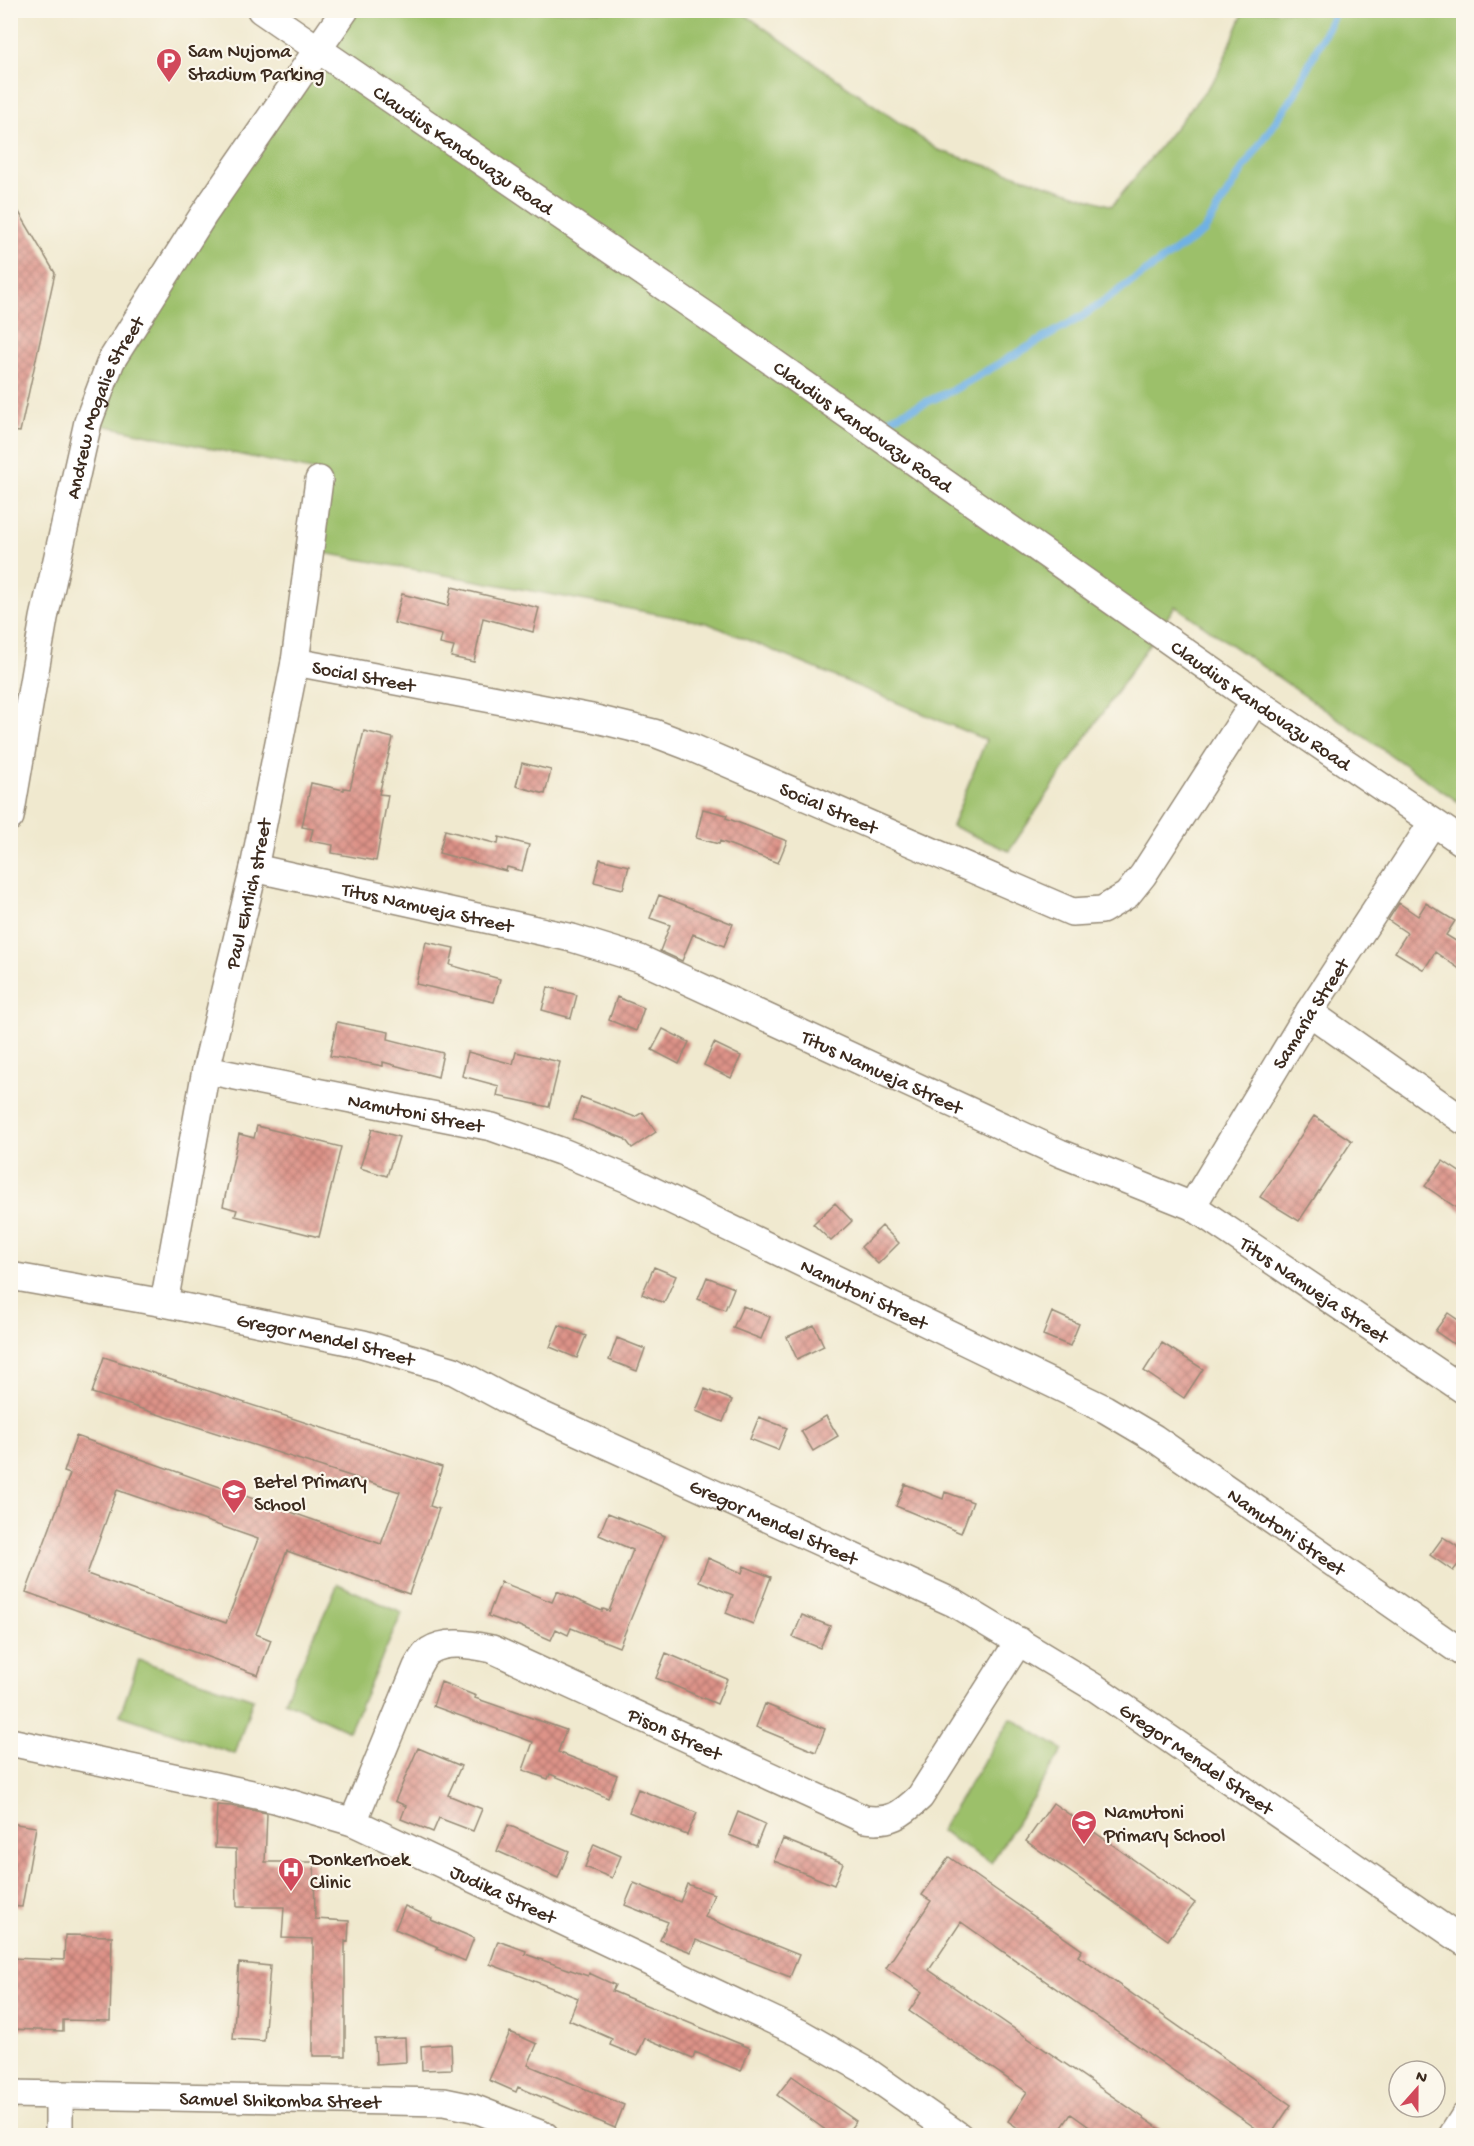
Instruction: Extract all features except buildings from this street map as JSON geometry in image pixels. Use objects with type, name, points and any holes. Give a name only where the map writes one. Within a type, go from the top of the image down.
[{"type":"street","name":"Claudius Kandovazu Road","points":[[261,10],[723,327],[1256,701],[1464,843]]},
{"type":"street","name":"Andrew Mogalie Street","points":[[10,817],[44,618],[88,422],[96,396],[111,361],[130,327],[204,214],[345,10]]},
{"type":"street","name":"Paul Ehrlich street","points":[[164,1303],[206,1070],[254,868],[295,662],[319,480]]},
{"type":"street","name":"Social Street","points":[[295,662],[592,718],[654,734],[699,751],[1072,912],[1102,910],[1127,895],[1143,875],[1256,701]]},
{"type":"street","name":"Samaria Street","points":[[1192,1206],[1309,1012],[1433,822]]},
{"type":"street","name":"Titus Namueja Street","points":[[254,868],[572,938],[640,959],[1060,1153],[1192,1206],[1464,1390]]},
{"type":"street","points":[[1309,1012],[1464,1121]]},
{"type":"street","name":"Namutoni Street","points":[[206,1070],[492,1127],[560,1151],[628,1179],[1105,1409],[1154,1438],[1464,1654]]},
{"type":"street","name":"Gregor Mendel Street","points":[[10,1276],[164,1303],[363,1344],[454,1371],[506,1400],[954,1603],[1097,1689],[1464,1942]]},
{"type":"street","name":"Pison Street","points":[[353,1822],[417,1666],[428,1651],[445,1645],[468,1644],[492,1649],[864,1819],[877,1821],[892,1819],[920,1797],[1019,1641]]},
{"type":"street","name":"Judika Street","points":[[10,1742],[275,1799],[353,1822],[800,2033],[865,2070],[959,2136]]},
{"type":"street","name":"Samuel Shikomba Street","points":[[10,2094],[444,2102],[472,2108],[545,2136]]},
{"type":"street","points":[[59,2096],[59,2136]]},
{"type":"street","points":[[1452,2136],[1464,2117]]},
{"type":"green space","points":[[345,11],[740,11],[938,150],[1112,206],[1217,76],[1244,11],[1463,11],[1463,805],[1175,606],[1009,851],[952,826],[986,740],[707,623],[313,551],[326,473],[88,422]]},
{"type":"green space","points":[[338,1584],[402,1613],[349,1731],[284,1701]]},
{"type":"green space","points":[[139,1660],[253,1699],[235,1754],[120,1715]]},
{"type":"green space","points":[[1011,1718],[1063,1750],[991,1863],[940,1831]]},
{"type":"waterway","points":[[887,420],[953,390],[1081,317],[1204,231],[1294,95],[1336,10]]},
{"type":"place","name":"Sam Nujoma Stadium Parking","points":[[169,84]]},
{"type":"place","name":"Betel Primary School","points":[[234,1515]]},
{"type":"place","name":"Namutoni Primary School","points":[[1084,1846]]},
{"type":"place","name":"Donkerhoek Clinic","points":[[291,1893]]}]
